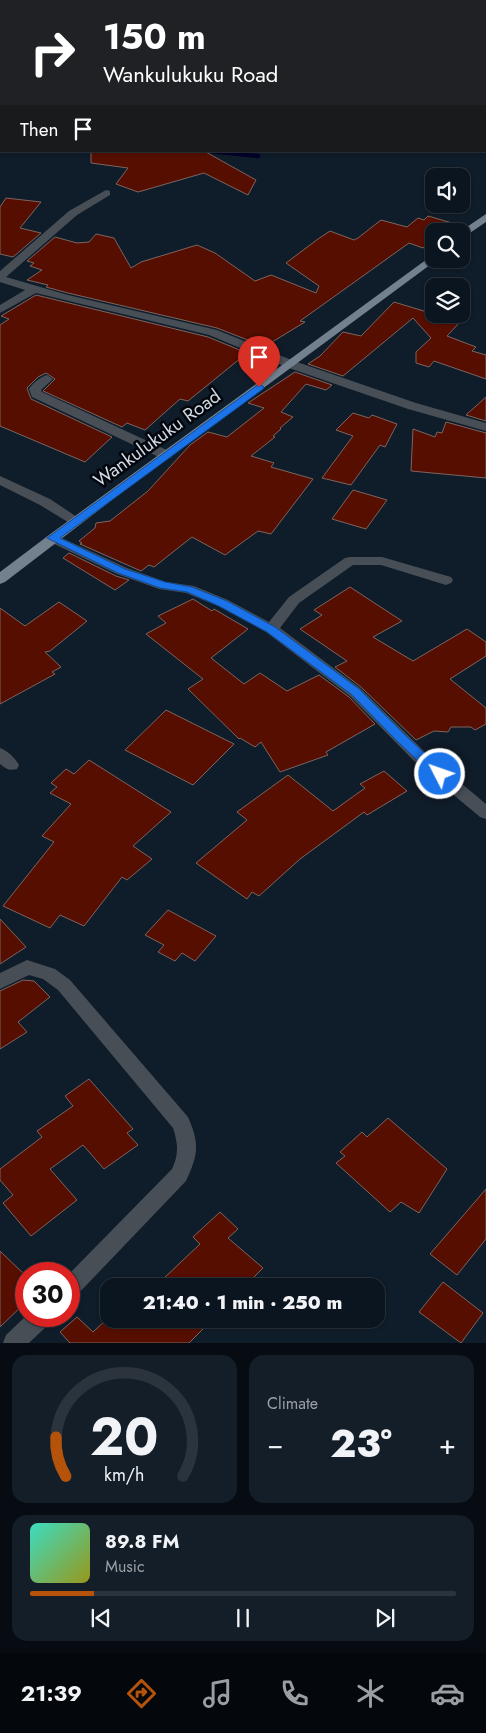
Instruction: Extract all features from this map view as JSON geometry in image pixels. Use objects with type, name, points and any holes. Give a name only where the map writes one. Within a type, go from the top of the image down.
[{"type":"main road","points":[[470,230],[486,218]]},
{"type":"main road","name":"Wankulukuku Road","points":[[0,579],[52,538],[425,264]]},
{"type":"street","points":[[0,278],[73,213],[106,194]]},
{"type":"street","points":[[0,278],[34,289],[213,332],[290,364],[412,406],[486,427]]},
{"type":"street","points":[[0,310],[34,289]]},
{"type":"street","points":[[47,379],[35,389],[36,394],[166,455]]},
{"type":"street","points":[[0,480],[45,502],[76,521]]},
{"type":"street","points":[[52,538],[122,571],[164,586],[189,589],[197,592],[223,603],[271,629],[355,692],[425,762],[486,813]]},
{"type":"street","points":[[271,629],[294,600],[350,561],[382,561],[446,580]]},
{"type":"street","points":[[0,982],[27,967],[48,974],[64,985],[181,1122],[188,1141],[188,1158],[179,1175],[80,1278]]},
{"type":"street","points":[[14,1343],[31,1327]]},
{"type":"building","points":[[91,152],[206,152],[256,180],[248,195],[204,173],[138,192],[116,184],[128,168],[91,163]]},
{"type":"building","points":[[6,198],[41,202],[20,228],[41,233],[13,257],[0,254],[0,207]]},
{"type":"building","points":[[428,216],[452,223],[425,223],[425,246],[423,248],[409,243],[300,321],[305,322],[267,345],[261,342],[258,344],[217,328],[68,293],[46,287],[48,285],[27,280],[42,270],[30,266],[34,263],[27,261],[55,237],[77,243],[89,242],[96,234],[114,238],[131,268],[141,262],[197,245],[215,253],[255,281],[271,275],[316,293],[319,286],[286,263],[318,239],[330,231],[354,240],[381,220],[407,227],[418,218],[424,220]]},
{"type":"building","points":[[36,295],[208,337],[247,353],[188,401],[180,399],[145,430],[127,423],[122,427],[43,391],[55,379],[46,373],[38,377],[27,388],[31,399],[112,437],[85,462],[0,426],[0,325],[9,319],[1,316]]},
{"type":"building","points":[[394,302],[425,311],[425,323],[459,323],[447,336],[476,347],[472,351],[486,355],[486,379],[434,361],[429,367],[416,363],[416,352],[431,338],[413,318],[343,376],[308,364],[320,356],[343,332],[361,336]]},
{"type":"building","points":[[295,372],[332,385],[326,390],[306,384],[281,412],[293,417],[280,428],[273,436],[275,437],[251,456],[274,463],[271,467],[313,479],[271,534],[258,531],[225,555],[192,537],[154,567],[149,565],[141,571],[80,544],[82,543],[79,541],[95,528],[96,523],[110,521],[148,491],[190,445],[208,432],[227,437],[264,408],[248,403]]},
{"type":"building","points":[[486,397],[486,421],[466,415]]},
{"type":"building","points":[[353,413],[369,418],[372,415],[397,424],[385,447],[380,445],[351,485],[322,478],[353,436],[336,430]]},
{"type":"building","points":[[446,422],[486,433],[486,478],[411,471],[413,429],[435,437],[437,432],[442,433]]},
{"type":"building","points":[[353,490],[387,500],[366,529],[332,519]]},
{"type":"building","points":[[69,553],[116,576],[129,580],[115,590],[63,558]]},
{"type":"building","points":[[350,587],[402,621],[373,637],[413,661],[467,629],[486,642],[486,656],[450,679],[486,708],[486,724],[475,730],[471,727],[451,727],[448,732],[434,731],[416,740],[361,687],[335,667],[347,661],[300,629],[322,615],[314,610]]},
{"type":"building","points":[[193,599],[248,629],[211,658],[244,684],[260,673],[287,691],[319,675],[349,697],[375,724],[326,752],[328,755],[280,772],[261,742],[255,747],[239,739],[188,689],[203,679],[146,634],[166,623],[158,616]]},
{"type":"building","points":[[59,602],[87,621],[50,651],[45,652],[61,667],[52,672],[55,674],[0,704],[0,608],[25,626]]},
{"type":"building","points":[[166,710],[234,744],[193,785],[125,750]]},
{"type":"building","points":[[89,760],[171,812],[133,846],[152,859],[127,880],[122,877],[84,926],[60,915],[50,928],[3,906],[54,842],[42,836],[71,804],[50,793],[57,787],[51,783],[66,769],[74,774]]},
{"type":"building","points":[[384,771],[407,791],[367,815],[364,812],[300,859],[259,896],[252,892],[247,899],[196,863],[247,820],[237,812],[288,775],[333,811],[365,788],[360,784]]},
{"type":"building","points":[[168,910],[216,936],[195,961],[182,953],[175,961],[158,952],[164,945],[145,935]]},
{"type":"building","points":[[0,919],[26,947],[0,964]]},
{"type":"building","points":[[23,980],[34,981],[50,997],[18,1022],[27,1032],[0,1049],[0,991]]},
{"type":"building","points":[[89,1079],[133,1129],[127,1133],[138,1145],[104,1169],[83,1145],[50,1169],[77,1200],[31,1236],[3,1203],[13,1195],[0,1180],[0,1169],[42,1137],[37,1131],[73,1106],[65,1096]]},
{"type":"building","points":[[388,1118],[447,1169],[419,1213],[401,1202],[390,1212],[336,1163],[345,1156],[340,1152],[362,1132],[367,1137]]},
{"type":"building","points":[[486,1189],[486,1239],[457,1275],[430,1254]]},
{"type":"building","points":[[220,1212],[238,1229],[228,1238],[263,1268],[253,1278],[164,1278],[200,1244],[193,1237]]},
{"type":"building","points":[[0,1251],[15,1265],[15,1313],[0,1327]]},
{"type":"building","points":[[443,1282],[483,1313],[461,1343],[419,1312]]},
{"type":"building","points":[[80,1320],[93,1332],[100,1326],[100,1328],[204,1328],[189,1343],[70,1343],[60,1332],[66,1327],[80,1327]]},
{"type":"waterway","points":[[220,152],[258,156]]},
{"type":"route","points":[[259,387],[52,538],[122,571],[164,586],[189,589],[223,603],[271,629],[355,692],[425,762],[440,774]]}]
